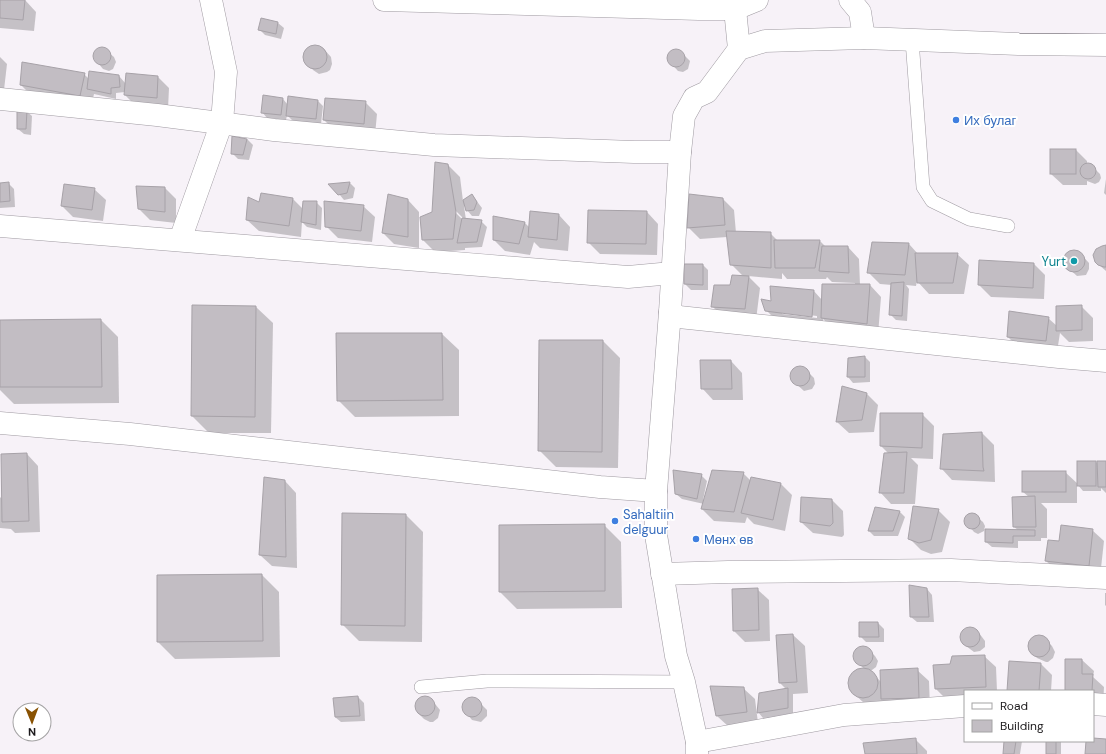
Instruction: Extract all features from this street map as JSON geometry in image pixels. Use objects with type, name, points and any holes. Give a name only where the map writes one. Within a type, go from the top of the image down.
[{"type":"street","points":[[180,240],[222,122],[226,72],[211,0]]},
{"type":"street","points":[[384,0],[691,9],[735,9],[757,0]]},
{"type":"street","points":[[850,0],[860,12],[864,38]]},
{"type":"street","points":[[735,9],[739,48]]},
{"type":"street","points":[[964,706],[844,715],[697,748],[684,682],[676,656],[656,535],[656,490],[670,312],[680,152],[684,116],[694,98],[707,92],[739,48],[765,41],[864,38],[1106,46]]},
{"type":"street","points":[[0,99],[157,114],[274,130],[434,146],[626,152],[680,152]]},
{"type":"street","points":[[0,226],[628,277],[672,273]]},
{"type":"street","points":[[670,312],[679,317],[687,318],[1043,356],[1106,361]]},
{"type":"street","points":[[0,423],[130,434],[600,487],[656,490]]},
{"type":"street","points":[[662,574],[951,570],[1106,578]]},
{"type":"street","points":[[1094,704],[1106,705]]},
{"type":"lane","points":[[912,40],[923,187],[932,201],[969,219],[1008,226]]},
{"type":"lane","points":[[421,687],[487,681],[684,682]]},
{"type":"building","points":[[0,0],[25,0],[23,20],[0,18]]},
{"type":"building","points":[[261,18],[278,22],[276,34],[258,30]]},
{"type":"building","points":[[315,45],[324,48],[327,57],[324,66],[315,69],[306,66],[303,57],[306,48]]},
{"type":"building","points":[[102,47],[108,50],[111,56],[108,62],[102,65],[96,62],[93,56],[96,50]]},
{"type":"building","points":[[676,49],[680,50],[684,54],[684,62],[680,66],[676,67],[672,66],[668,62],[667,58],[668,54],[672,50]]},
{"type":"building","points":[[22,62],[85,73],[80,96],[20,85]]},
{"type":"building","points":[[89,71],[119,75],[120,87],[111,88],[111,94],[87,89]]},
{"type":"building","points":[[126,73],[158,76],[157,98],[124,95]]},
{"type":"building","points":[[263,95],[283,98],[281,115],[261,113]]},
{"type":"building","points":[[288,96],[318,100],[316,119],[286,116]]},
{"type":"building","points":[[325,98],[366,101],[364,124],[323,120]]},
{"type":"building","points":[[17,109],[27,110],[26,129],[17,129]]},
{"type":"building","points":[[232,136],[247,139],[243,155],[231,154]]},
{"type":"building","points":[[1050,149],[1076,149],[1076,174],[1050,174]]},
{"type":"building","points":[[435,162],[448,164],[456,212],[453,239],[422,240],[420,217],[432,212]]},
{"type":"building","points":[[1088,163],[1095,168],[1096,171],[1091,178],[1088,179],[1081,174],[1080,171],[1085,164]]},
{"type":"building","points":[[9,182],[10,201],[0,202],[0,183]]},
{"type":"building","points":[[350,182],[347,193],[338,195],[328,184]]},
{"type":"building","points":[[64,184],[95,188],[92,210],[61,206]]},
{"type":"building","points":[[136,186],[165,187],[165,212],[138,209]]},
{"type":"building","points":[[261,193],[293,198],[289,226],[246,220],[248,197],[259,202]]},
{"type":"building","points":[[388,194],[408,199],[408,237],[382,233]]},
{"type":"building","points":[[472,194],[477,202],[474,210],[466,211],[463,200]]},
{"type":"building","points":[[689,194],[723,198],[725,225],[687,228]]},
{"type":"building","points":[[303,201],[317,201],[316,225],[301,222]]},
{"type":"building","points":[[324,201],[364,205],[361,231],[325,227]]},
{"type":"building","points":[[588,210],[647,211],[646,244],[587,243]]},
{"type":"building","points":[[530,211],[559,214],[557,240],[528,237]]},
{"type":"building","points":[[493,216],[525,222],[519,244],[493,240]]},
{"type":"building","points":[[462,218],[482,220],[477,242],[457,243]]},
{"type":"building","points":[[726,231],[771,232],[771,268],[730,265]]},
{"type":"building","points":[[774,240],[820,240],[815,268],[775,268]]},
{"type":"building","points":[[872,242],[909,243],[905,275],[867,273]]},
{"type":"building","name":"Yurt","points":[[1106,245],[1106,267],[1104,267],[1095,262],[1093,255],[1096,249]]},
{"type":"building","points":[[822,246],[848,246],[849,273],[819,271]]},
{"type":"building","name":"Yurt","points":[[1074,250],[1082,253],[1085,261],[1082,269],[1074,272],[1066,269],[1063,261],[1066,253]]},
{"type":"building","points":[[915,253],[958,253],[953,283],[917,283]]},
{"type":"building","points":[[979,260],[1034,263],[1033,288],[978,285]]},
{"type":"building","points":[[684,264],[703,264],[703,285],[684,284]]},
{"type":"building","points":[[732,275],[749,276],[745,309],[711,307],[714,285],[730,285]]},
{"type":"building","points":[[904,282],[902,316],[889,315],[891,283]]},
{"type":"building","points":[[822,284],[870,284],[867,324],[821,318]]},
{"type":"building","points":[[770,286],[814,290],[812,317],[765,311],[761,299],[771,301]]},
{"type":"building","points":[[192,305],[256,306],[255,417],[191,416]]},
{"type":"building","points":[[1082,305],[1082,330],[1056,331],[1056,306]]},
{"type":"building","points":[[1009,311],[1049,317],[1046,341],[1007,337]]},
{"type":"building","points":[[101,319],[102,387],[0,387],[0,320]]},
{"type":"building","points":[[336,333],[442,333],[443,400],[337,401]]},
{"type":"building","points":[[539,340],[603,340],[602,452],[538,451]]},
{"type":"building","points":[[865,356],[865,377],[847,377],[848,358]]},
{"type":"building","points":[[700,360],[731,360],[732,389],[701,389]]},
{"type":"building","points":[[800,366],[807,369],[810,376],[807,383],[800,386],[793,383],[790,376],[793,369]]},
{"type":"building","points":[[842,386],[867,393],[862,420],[836,422]]},
{"type":"building","points":[[880,413],[923,413],[922,448],[880,446]]},
{"type":"building","points":[[982,432],[984,471],[940,469],[943,434]]},
{"type":"building","points":[[907,452],[904,493],[879,493],[884,453]]},
{"type":"building","points":[[27,453],[29,521],[2,522],[1,454]]},
{"type":"building","points":[[1077,461],[1096,461],[1096,486],[1077,486]]},
{"type":"building","points":[[1097,461],[1106,461],[1106,487],[1098,487]]},
{"type":"building","points":[[673,470],[702,474],[697,499],[675,494]]},
{"type":"building","points":[[712,470],[744,472],[734,512],[701,509]]},
{"type":"building","points":[[1022,471],[1066,471],[1066,492],[1022,492]]},
{"type":"building","points":[[264,477],[285,480],[286,557],[259,555]]},
{"type":"building","points":[[751,477],[781,483],[773,520],[741,513]]},
{"type":"building","points":[[1035,496],[1036,527],[1013,527],[1012,497]]},
{"type":"building","points":[[801,497],[832,499],[833,523],[830,526],[800,522]]},
{"type":"building","points":[[913,506],[939,509],[931,540],[919,543],[908,539]]},
{"type":"building","points":[[875,507],[900,511],[893,531],[868,531]]},
{"type":"building","points":[[342,513],[406,514],[405,626],[341,625]]},
{"type":"building","points":[[972,513],[979,518],[980,521],[975,528],[972,529],[965,524],[964,521],[969,514]]},
{"type":"building","points":[[605,524],[605,591],[499,592],[499,525]]},
{"type":"building","points":[[1061,525],[1093,529],[1089,566],[1045,561],[1048,540],[1059,541]]},
{"type":"building","points":[[985,529],[1035,530],[1035,536],[1013,536],[1013,543],[985,542]]},
{"type":"building","points":[[262,574],[263,641],[157,642],[157,575]]},
{"type":"building","points":[[909,585],[927,588],[929,617],[910,617]]},
{"type":"building","points":[[758,588],[759,630],[733,631],[732,589]]},
{"type":"building","points":[[859,622],[878,622],[879,637],[859,637]]},
{"type":"building","points":[[966,627],[974,627],[980,633],[980,641],[974,647],[966,647],[960,641],[960,633]]},
{"type":"building","points":[[793,634],[797,682],[779,683],[776,635]]},
{"type":"building","points":[[1039,635],[1043,636],[1049,642],[1049,650],[1043,656],[1039,657],[1035,656],[1029,650],[1028,646],[1029,642],[1035,636]]},
{"type":"building","points":[[863,646],[870,649],[873,656],[870,663],[863,666],[856,663],[853,656],[856,649]]},
{"type":"building","points":[[985,655],[986,687],[935,689],[933,665],[950,664],[952,656]]},
{"type":"building","points":[[1065,659],[1082,659],[1082,674],[1093,674],[1092,690],[1065,690]]},
{"type":"building","points":[[1009,661],[1041,663],[1039,690],[1007,690]]},
{"type":"building","points":[[863,668],[874,672],[878,683],[874,694],[863,698],[852,694],[848,683],[852,672]]},
{"type":"building","points":[[918,668],[919,698],[881,699],[880,670]]},
{"type":"building","points":[[710,686],[744,687],[747,712],[716,716]]},
{"type":"building","points":[[788,688],[788,708],[757,713],[759,693]]},
{"type":"building","points":[[358,696],[360,716],[335,717],[333,698]]},
{"type":"building","points":[[421,696],[429,696],[435,702],[435,710],[429,716],[421,716],[415,710],[415,702]]},
{"type":"building","points":[[472,697],[479,700],[482,707],[479,714],[472,717],[465,714],[462,707],[465,700]]},
{"type":"building","points":[[916,738],[917,754],[865,754],[863,743]]},
{"type":"building","points":[[1094,738],[1106,739],[1106,754],[1085,754],[1086,742],[1094,742]]},
{"type":"building","points":[[1004,742],[1016,742],[1014,754],[1003,754]]},
{"type":"building","points":[[1046,742],[1056,742],[1056,754],[1046,754]]},
{"type":"place","name":"Их булаг","points":[[956,120]]},
{"type":"place","name":"Yurt","points":[[1074,261]]},
{"type":"place","name":"Sahaltiin delguur","points":[[615,521]]},
{"type":"place","name":"Мөнх өв","points":[[696,539]]}]
